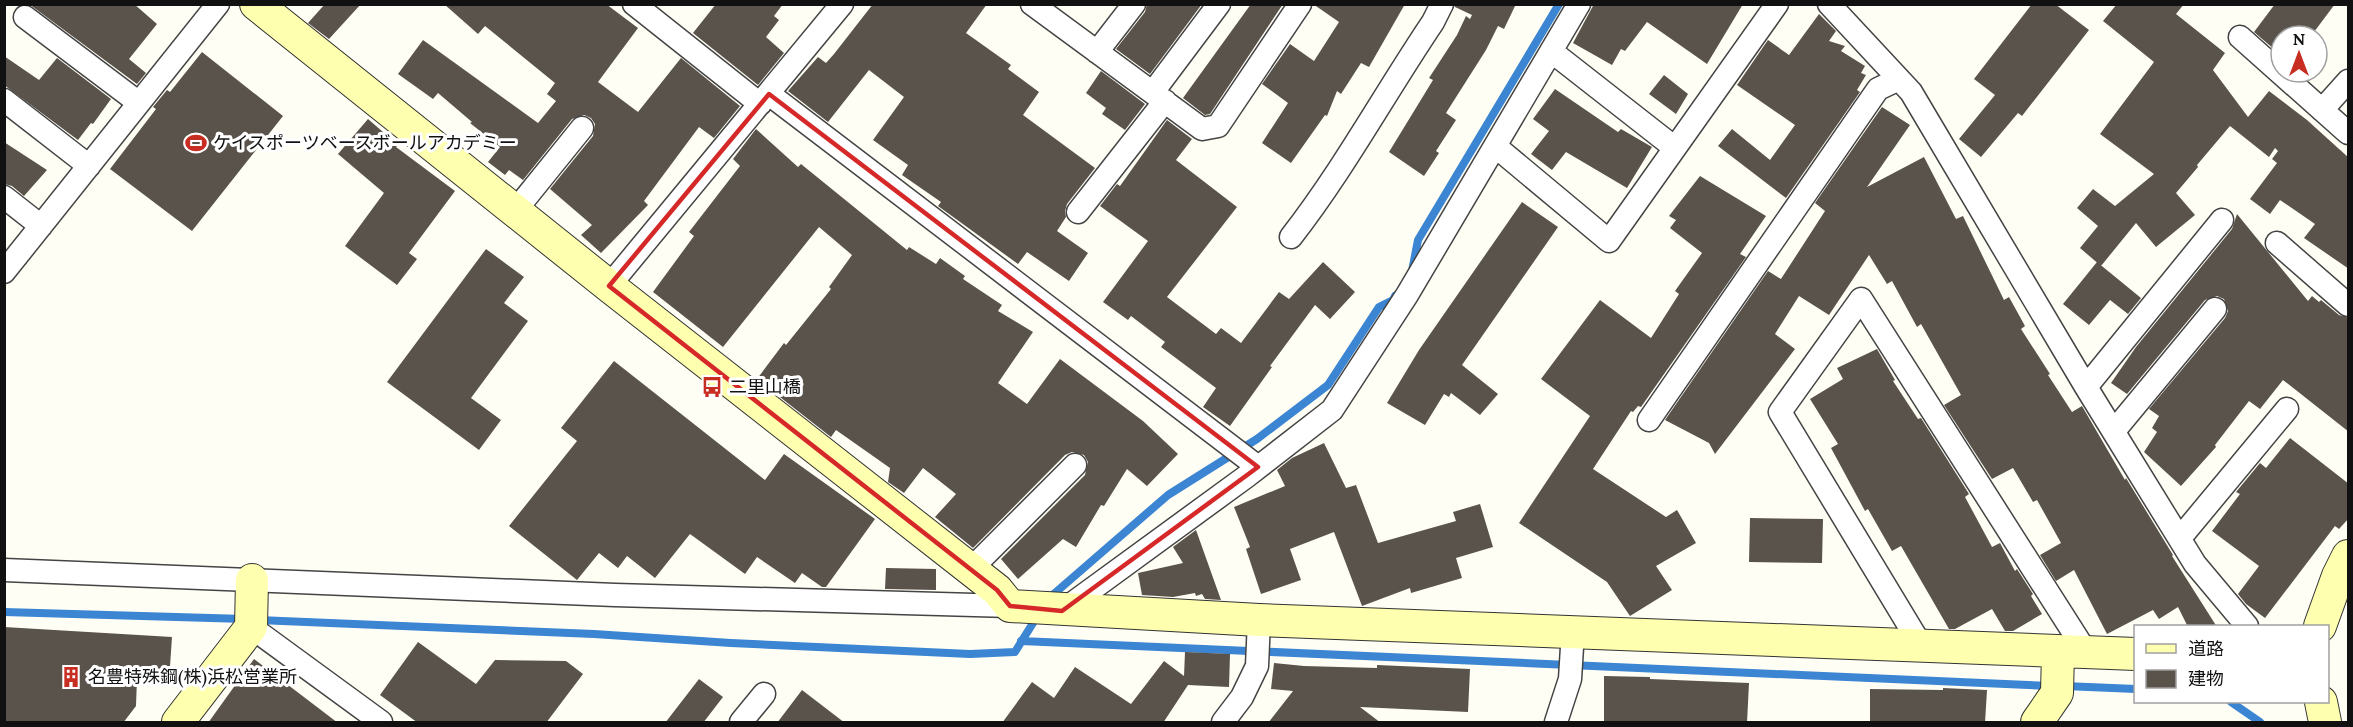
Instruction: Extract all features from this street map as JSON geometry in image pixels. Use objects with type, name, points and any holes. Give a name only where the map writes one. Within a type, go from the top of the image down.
[{"type":"street","points":[[4,272],[218,4]]},
{"type":"street","points":[[256,4],[609,286],[971,569],[997,590],[1010,606]]},
{"type":"street","points":[[634,4],[1258,467]]},
{"type":"street","points":[[609,286],[842,4]]},
{"type":"street","points":[[1032,4],[1202,129],[1218,126],[1300,4]]},
{"type":"street","points":[[1096,52],[1134,4]]},
{"type":"street","points":[[1078,212],[1159,97],[1220,4]]},
{"type":"street","points":[[1291,237],[1352,152],[1442,4]]},
{"type":"street","points":[[1062,611],[1332,410],[1407,295],[1579,4]]},
{"type":"street","points":[[1495,146],[1609,241],[1777,4]]},
{"type":"street","points":[[1829,4],[1911,92],[2086,387],[2195,564],[2245,625]]},
{"type":"street","points":[[25,17],[140,103]]},
{"type":"street","points":[[2240,38],[2349,134]]},
{"type":"street","points":[[1551,51],[1675,148]]},
{"type":"street","points":[[1648,420],[1878,89],[1899,79]]},
{"type":"street","points":[[2322,110],[2349,81]]},
{"type":"street","points":[[4,100],[89,166]]},
{"type":"street","points":[[515,211],[582,128]]},
{"type":"street","points":[[4,197],[42,226]]},
{"type":"street","points":[[2086,387],[2222,220]]},
{"type":"street","points":[[2277,243],[2349,305]]},
{"type":"street","points":[[1923,647],[1780,412],[1861,299],[2065,666]]},
{"type":"street","points":[[2114,431],[2214,309]]},
{"type":"street","points":[[2180,538],[2287,409]]},
{"type":"street","points":[[971,569],[1075,465]]},
{"type":"street","points":[[2321,625],[2337,576],[2349,556]]},
{"type":"street","points":[[4,570],[615,595],[1010,606],[1258,628],[1573,639],[1923,647],[2065,666],[2134,654]]},
{"type":"street","points":[[178,723],[251,627],[252,580]]},
{"type":"street","points":[[251,627],[381,723]]},
{"type":"street","points":[[1223,723],[1242,698],[1257,666],[1258,628]]},
{"type":"street","points":[[1556,723],[1570,679],[1573,639]]},
{"type":"street","points":[[2037,723],[2065,666]]},
{"type":"street","points":[[741,723],[764,694]]},
{"type":"street","points":[[2321,703],[2325,723]]},
{"type":"highlighted area","points":[[769,94],[1258,467],[1062,611],[1010,606],[997,590],[609,286]]},
{"type":"building","points":[[29,4],[134,4],[157,24],[129,59],[146,73],[137,84]]},
{"type":"building","points":[[325,4],[361,4],[329,39],[308,23]]},
{"type":"building","points":[[444,4],[606,4],[638,28],[598,82],[638,112],[681,58],[740,106],[714,138],[699,127],[644,201],[648,205],[601,253],[581,235],[592,225],[550,189],[593,136],[595,124],[591,118],[584,115],[572,119],[523,180],[509,170],[505,175],[488,162],[500,147],[438,93],[433,99],[398,74],[423,40],[538,123],[556,101],[547,94],[555,83],[485,26],[478,34]]},
{"type":"building","points":[[716,4],[783,4],[774,16],[779,20],[766,37],[784,53],[758,85],[693,33]]},
{"type":"building","points":[[873,4],[987,4],[966,33],[1011,65],[1008,69],[1039,92],[1023,115],[1095,168],[1067,204],[1066,217],[1057,231],[1088,253],[1069,281],[1027,252],[1018,264],[938,206],[941,202],[902,175],[908,165],[873,140],[904,97],[869,70],[828,122],[788,91],[818,57],[826,63]]},
{"type":"building","points":[[1147,4],[1202,4],[1150,74],[1116,49],[1145,12]]},
{"type":"building","points":[[1251,4],[1283,4],[1210,114],[1205,115],[1183,98]]},
{"type":"building","points":[[1313,4],[1405,4],[1369,67],[1361,63],[1341,94],[1337,91],[1327,116],[1325,115],[1291,163],[1262,143],[1288,103],[1262,84],[1290,44],[1314,61],[1339,22]]},
{"type":"building","points":[[1455,4],[1516,4],[1504,29],[1498,26],[1486,50],[1446,113],[1456,120],[1436,151],[1439,153],[1424,176],[1389,152],[1433,80],[1429,78],[1457,35],[1466,16],[1470,19],[1472,15],[1455,7]]},
{"type":"building","points":[[1594,4],[1743,4],[1707,64],[1647,22],[1625,51],[1621,49],[1612,65],[1573,43]]},
{"type":"building","points":[[2032,4],[2055,4],[2089,30],[2022,116],[2018,113],[1981,157],[1959,139],[1995,95],[1974,79]]},
{"type":"building","points":[[2117,4],[2184,4],[2176,14],[2225,53],[2213,70],[2248,117],[2269,91],[2307,120],[2349,158],[2349,269],[2304,238],[2315,224],[2280,200],[2270,214],[2250,199],[2277,163],[2272,159],[2278,151],[2275,148],[2269,157],[2230,126],[2176,193],[2195,215],[2156,247],[2136,223],[2101,266],[2080,248],[2098,226],[2077,208],[2093,189],[2115,206],[2154,174],[2100,134],[2154,62],[2103,21]]},
{"type":"building","points":[[2275,4],[2335,4],[2320,24],[2269,24],[2269,45],[2254,32]]},
{"type":"building","points":[[1819,14],[1836,31],[1829,41],[1845,46],[1841,51],[1865,66],[1861,73],[1866,75],[1857,90],[1860,92],[1786,198],[1718,146],[1732,129],[1770,160],[1795,125],[1737,85],[1768,40],[1789,55]]},
{"type":"building","name":"ケイスポーツベースボールアカデミー","points":[[202,52],[283,116],[192,231],[110,169],[156,109],[153,107],[167,90],[170,92]]},
{"type":"building","points":[[4,56],[39,80],[57,58],[111,99],[78,140],[4,85]]},
{"type":"building","points":[[1101,71],[1145,104],[1125,130],[1102,114],[1106,108],[1086,93]]},
{"type":"building","points":[[1664,75],[1688,94],[1676,114],[1649,94]]},
{"type":"building","points":[[1555,89],[1618,132],[1621,129],[1652,147],[1627,188],[1566,152],[1552,170],[1531,154],[1549,131],[1533,119]]},
{"type":"building","points":[[1882,107],[1910,125],[1867,187],[1924,157],[1956,219],[1963,216],[2004,300],[2009,297],[2025,326],[2021,329],[2050,374],[2048,375],[2072,412],[2082,406],[2125,480],[2126,478],[2216,625],[2187,625],[2178,607],[2159,619],[2153,610],[2107,634],[2074,570],[2056,581],[2040,555],[2061,543],[2037,500],[2033,502],[2013,468],[1992,479],[1944,405],[1961,395],[1921,324],[1917,327],[1892,281],[1887,284],[1869,255],[1829,315],[1799,296],[1775,334],[1795,349],[1715,454],[1709,443],[1665,420],[1768,271],[1781,279],[1825,211],[1815,203]]},
{"type":"building","points":[[368,119],[398,145],[396,147],[455,191],[409,253],[417,259],[397,285],[345,246],[384,193],[338,154]]},
{"type":"building","points":[[1167,120],[1192,139],[1176,160],[1237,207],[1167,297],[1216,334],[1221,328],[1241,343],[1279,292],[1289,299],[1323,262],[1355,292],[1330,319],[1315,305],[1230,426],[1203,407],[1216,388],[1161,347],[1165,342],[1131,316],[1128,320],[1103,302],[1148,241],[1100,206],[1117,184],[1120,186]]},
{"type":"building","points":[[756,129],[798,167],[801,164],[907,250],[909,247],[936,264],[940,258],[965,276],[963,279],[1002,305],[998,311],[1033,332],[998,383],[1027,404],[1060,359],[1143,421],[1178,454],[1147,486],[1127,469],[1104,506],[1101,505],[1076,547],[1063,539],[1018,579],[1001,559],[1085,475],[1088,462],[1084,455],[1072,452],[1065,455],[973,548],[935,517],[956,494],[923,468],[904,493],[888,482],[890,468],[836,430],[831,437],[757,379],[784,343],[786,345],[831,289],[829,287],[852,255],[819,227],[723,347],[653,292],[694,236],[689,232],[740,166],[733,159]]},
{"type":"building","points":[[4,142],[47,170],[24,196],[12,186],[4,184]]},
{"type":"building","points":[[1700,176],[1766,216],[1740,254],[1746,257],[1641,407],[1638,406],[1633,412],[1631,411],[1593,469],[1666,517],[1677,510],[1696,543],[1656,566],[1672,590],[1630,616],[1607,582],[1519,523],[1590,416],[1541,379],[1600,300],[1651,338],[1679,294],[1675,291],[1702,253],[1670,228],[1676,220],[1669,216]]},
{"type":"building","points":[[1522,202],[1558,227],[1462,365],[1498,394],[1480,415],[1451,393],[1449,397],[1444,394],[1425,425],[1387,403],[1419,350]]},
{"type":"building","points":[[2237,214],[2308,301],[2312,296],[2319,302],[2321,300],[2339,315],[2349,318],[2349,432],[2283,380],[2260,409],[2249,401],[2215,445],[2216,447],[2181,486],[2144,452],[2157,432],[2152,428],[2159,416],[2149,409],[2225,318],[2228,311],[2224,299],[2217,296],[2205,300],[2127,394],[2111,383],[2136,347],[2232,229]]},
{"type":"building","points":[[486,249],[524,277],[504,303],[528,321],[471,398],[501,420],[479,450],[387,382]]},
{"type":"building","points":[[2097,262],[2141,298],[2128,314],[2110,300],[2089,325],[2063,304]]},
{"type":"building","points":[[1877,349],[1895,380],[1893,381],[1918,419],[1921,418],[1969,494],[1965,497],[1992,547],[2000,543],[2015,571],[2017,569],[2033,594],[2031,596],[2042,614],[2013,631],[2005,631],[1992,609],[1955,629],[1949,629],[1901,546],[1892,551],[1868,509],[1865,511],[1831,448],[1838,444],[1810,399],[1843,379],[1837,368]]},
{"type":"building","points":[[614,361],[765,480],[784,454],[875,519],[826,587],[822,587],[802,573],[795,583],[757,557],[745,574],[690,534],[655,578],[627,556],[618,568],[599,553],[577,580],[509,526],[577,441],[561,428]]},
{"type":"building","points":[[2290,438],[2349,484],[2349,518],[2339,529],[2335,526],[2265,618],[2246,604],[2238,594],[2259,566],[2212,531],[2240,494],[2236,492],[2260,463],[2266,468]]},
{"type":"building","points":[[1324,443],[1346,488],[1356,485],[1378,543],[1456,521],[1453,512],[1480,504],[1493,547],[1456,558],[1462,578],[1411,593],[1410,588],[1362,606],[1334,532],[1290,549],[1301,580],[1261,594],[1246,549],[1250,547],[1234,507],[1285,486],[1277,470],[1292,458]]},
{"type":"building","points":[[1750,518],[1823,519],[1822,563],[1749,562]]},
{"type":"building","points":[[1196,530],[1221,600],[1205,599],[1202,594],[1196,596],[1195,593],[1173,597],[1142,595],[1138,573],[1183,563],[1173,547]]},
{"type":"building","points":[[886,568],[936,569],[936,590],[885,589]]},
{"type":"building","name":"名豊特殊鋼(株)浜松営業所","points":[[4,627],[172,637],[169,681],[137,678],[136,706],[123,723],[4,721]]},
{"type":"building","points":[[418,642],[476,684],[495,660],[566,661],[583,674],[546,723],[418,723],[380,695]]},
{"type":"building","points":[[1185,652],[1230,654],[1229,687],[1188,685],[1163,723],[1002,723],[1032,682],[1054,698],[1075,667],[1131,704],[1164,661],[1184,676]]},
{"type":"building","points":[[254,659],[338,723],[208,723]]},
{"type":"building","points":[[1274,663],[1304,666],[1377,668],[1377,665],[1470,669],[1468,712],[1360,707],[1381,723],[1268,723],[1293,691],[1271,689]]},
{"type":"building","points":[[1604,676],[1749,683],[1747,723],[1604,723]]},
{"type":"building","points":[[699,679],[723,697],[703,723],[665,723]]},
{"type":"building","points":[[1943,688],[1987,690],[1985,723],[1870,723],[1870,689],[1943,690]]},
{"type":"building","points":[[802,690],[845,723],[777,723]]},
{"type":"waterway","points":[[1412,271],[1418,240],[1559,4]]},
{"type":"waterway","points":[[1048,599],[1168,495],[1257,439],[1328,385],[1379,307],[1393,300],[1395,296]]},
{"type":"waterway","points":[[4,612],[245,619]]},
{"type":"waterway","points":[[258,620],[594,634],[970,654],[1015,652],[1038,615]]},
{"type":"waterway","points":[[1021,641],[2051,686]]},
{"type":"waterway","points":[[2064,686],[2134,689]]},
{"type":"waterway","points":[[2232,703],[2260,722]]},
{"type":"place","name":"ケイスポーツベースボールアカデミー","points":[[196,143]]},
{"type":"place","name":"二里山橋","points":[[712,387]]},
{"type":"place","name":"名豊特殊鋼(株)浜松営業所","points":[[71,677]]}]
